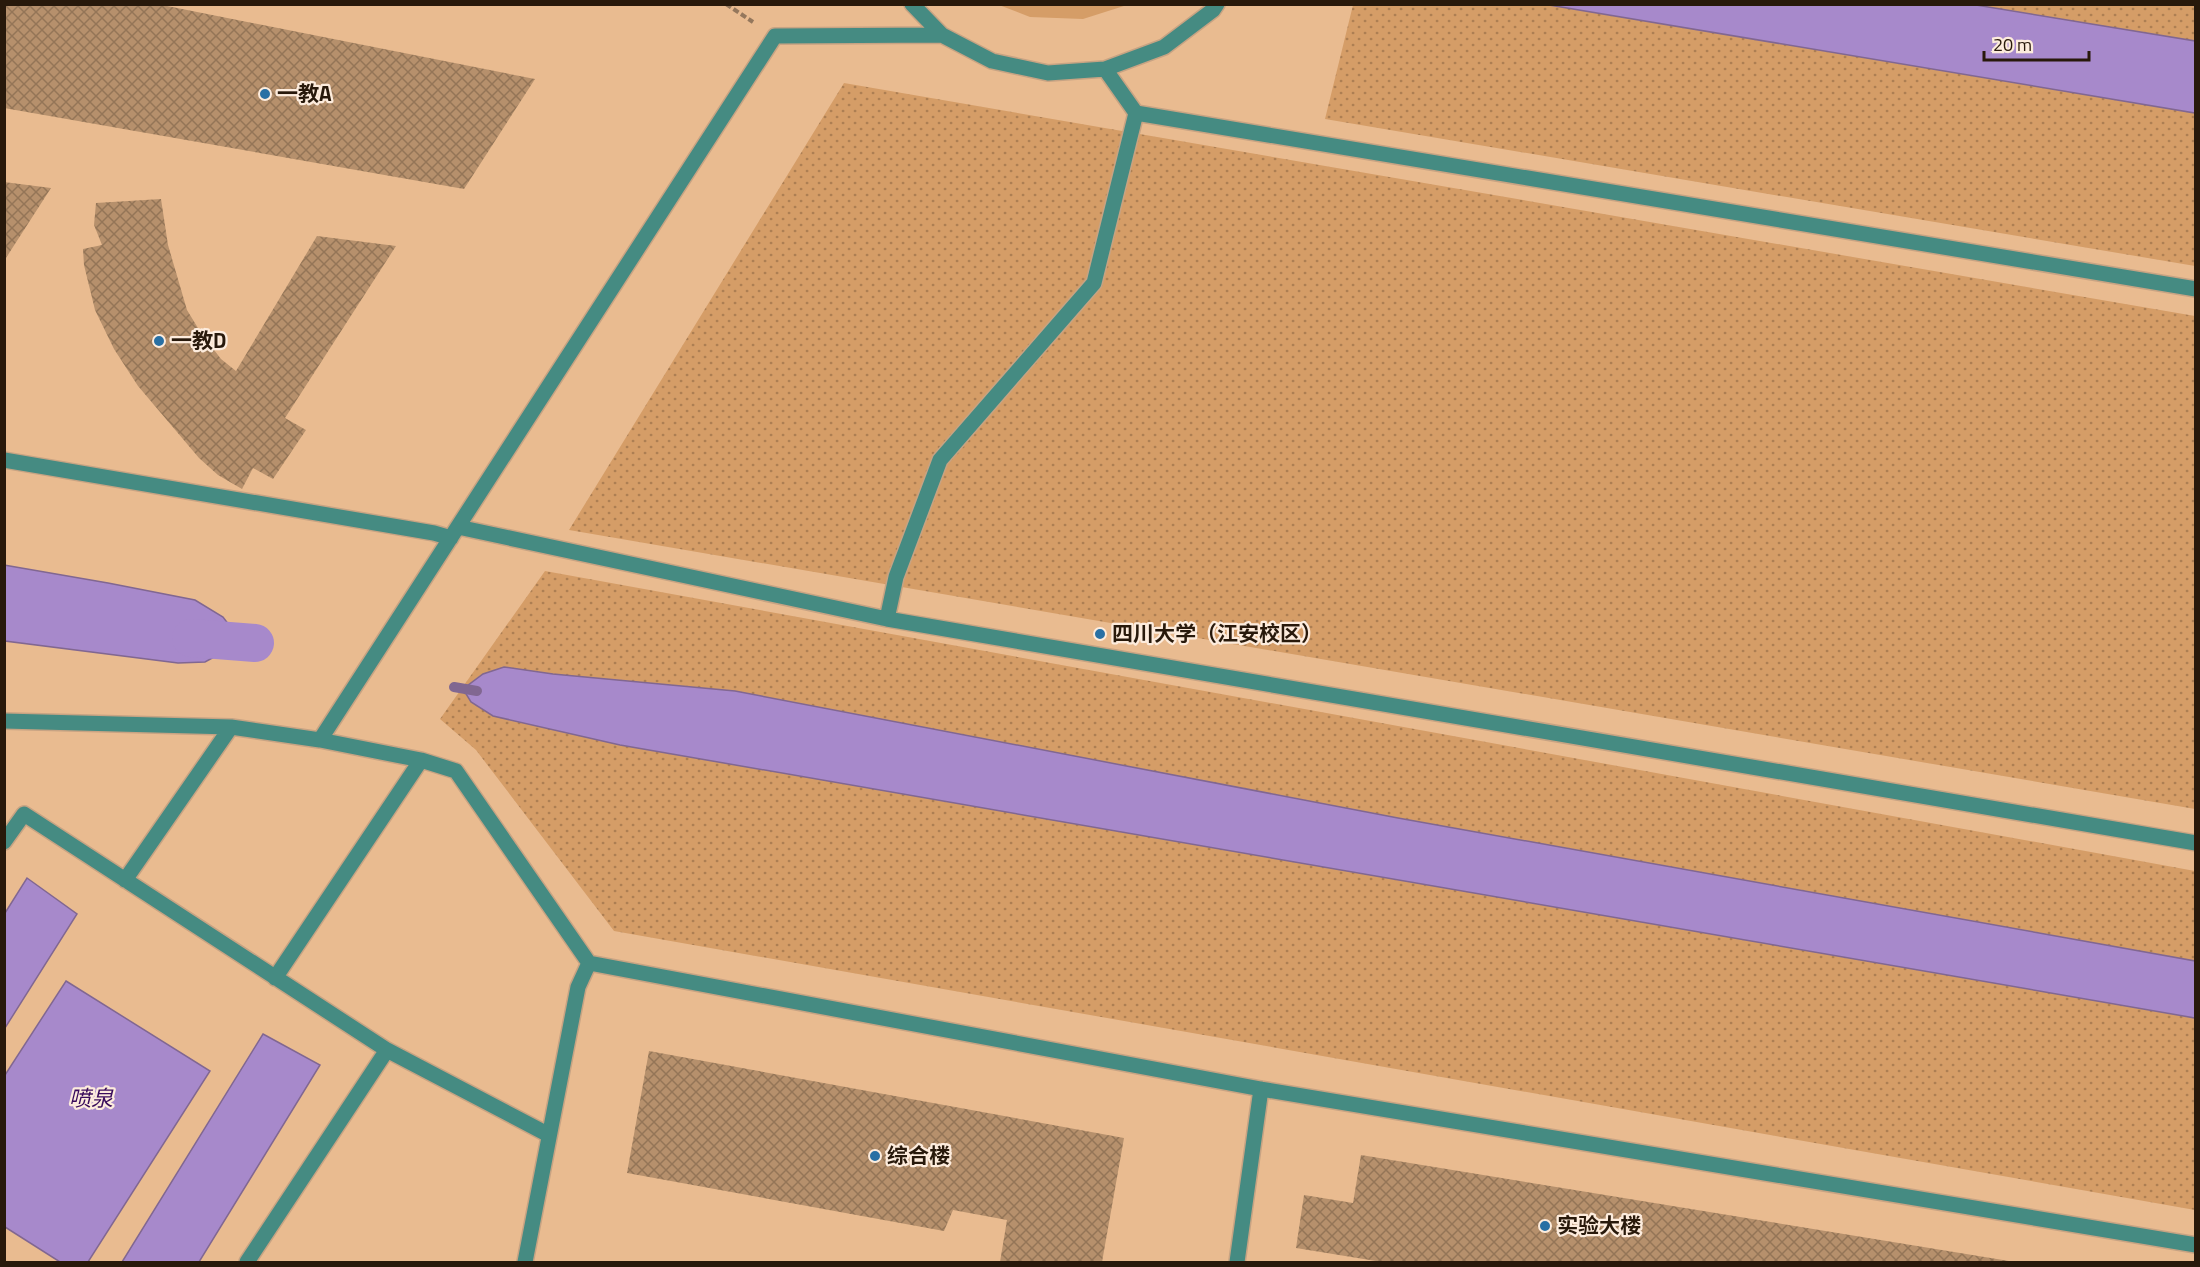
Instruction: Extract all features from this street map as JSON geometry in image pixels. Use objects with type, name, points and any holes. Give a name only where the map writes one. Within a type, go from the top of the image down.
[{"type":"street","points":[[912,4],[942,34],[992,61],[1048,73],[1105,69],[1164,47],[1213,10],[1217,4]]},
{"type":"street","points":[[320,740],[775,36],[942,34]]},
{"type":"street","points":[[1105,69],[1136,113],[2196,289]]},
{"type":"street","points":[[887,619],[896,577],[940,460],[1094,283],[1136,113]]},
{"type":"street","points":[[4,460],[434,533],[454,532],[887,619],[2196,843]]},
{"type":"street","points":[[4,721],[231,727],[320,740],[422,760],[456,771],[589,963],[1261,1089],[2196,1245]]},
{"type":"street","points":[[125,880],[231,727]]},
{"type":"street","points":[[275,978],[422,760]]},
{"type":"street","points":[[4,842],[24,814],[387,1050],[549,1135]]},
{"type":"street","points":[[525,1263],[578,987],[589,963]]},
{"type":"street","points":[[247,1263],[387,1050]]},
{"type":"street","points":[[1237,1263],[1261,1089]]},
{"type":"path","points":[[726,4],[775,36]]},
{"type":"shaded area","name":"四川大学（江安校区）","points":[[5,5],[2195,5],[2195,1262],[5,1262]]},
{"type":"shaded area","points":[[999,5],[1127,5],[1083,19],[1030,17]]},
{"type":"shaded area","points":[[1353,5],[2195,5],[2195,266],[1325,119]]},
{"type":"shaded area","points":[[844,83],[2195,316],[2195,809],[569,530]]},
{"type":"shaded area","points":[[545,571],[2195,871],[2195,1210],[614,931],[476,750],[440,719]]},
{"type":"water","points":[[1549,5],[1976,5],[2195,41],[2195,113]]},
{"type":"water","points":[[4,565],[195,600],[223,617],[242,642],[205,662],[178,663],[5,641]]},
{"type":"water","points":[[504,667],[553,674],[735,691],[1398,818],[2195,961],[2195,1018],[620,745],[493,716],[471,702],[463,689],[483,674]]},
{"type":"water","points":[[27,878],[77,914],[5,1028],[5,913]]},
{"type":"water","name":"喷泉","points":[[66,981],[210,1071],[88,1262],[60,1262],[5,1227],[5,1075]]},
{"type":"water","points":[[263,1034],[320,1065],[199,1262],[122,1262]]},
{"type":"building","name":"一教A","points":[[4,4],[157,4],[535,79],[464,189],[4,108]]},
{"type":"building","points":[[4,182],[51,188],[4,261]]},
{"type":"building","name":"一教D","points":[[161,199],[168,245],[187,310],[221,359],[236,371],[317,236],[396,246],[285,418],[306,430],[273,479],[253,468],[242,489],[218,475],[199,458],[138,386],[114,349],[95,310],[84,265],[83,249],[102,245],[94,225],[96,203]]},
{"type":"building","name":"综合楼","points":[[649,1051],[1124,1138],[1102,1262],[1000,1262],[1007,1220],[953,1210],[944,1231],[627,1173]]},
{"type":"building","name":"实验大楼","points":[[1361,1155],[2009,1261],[1382,1262],[1296,1248],[1304,1195],[1353,1203]]},
{"type":"waterway","points":[[191,638],[255,643]]},
{"type":"waterway","points":[[454,687],[477,691]]},
{"type":"place","name":"一教A","points":[[265,94]]},
{"type":"place","name":"一教D","points":[[159,341]]},
{"type":"place","name":"四川大学（江安校区）","points":[[1100,634]]},
{"type":"place","name":"综合楼","points":[[875,1156]]},
{"type":"place","name":"实验大楼","points":[[1545,1226]]}]
